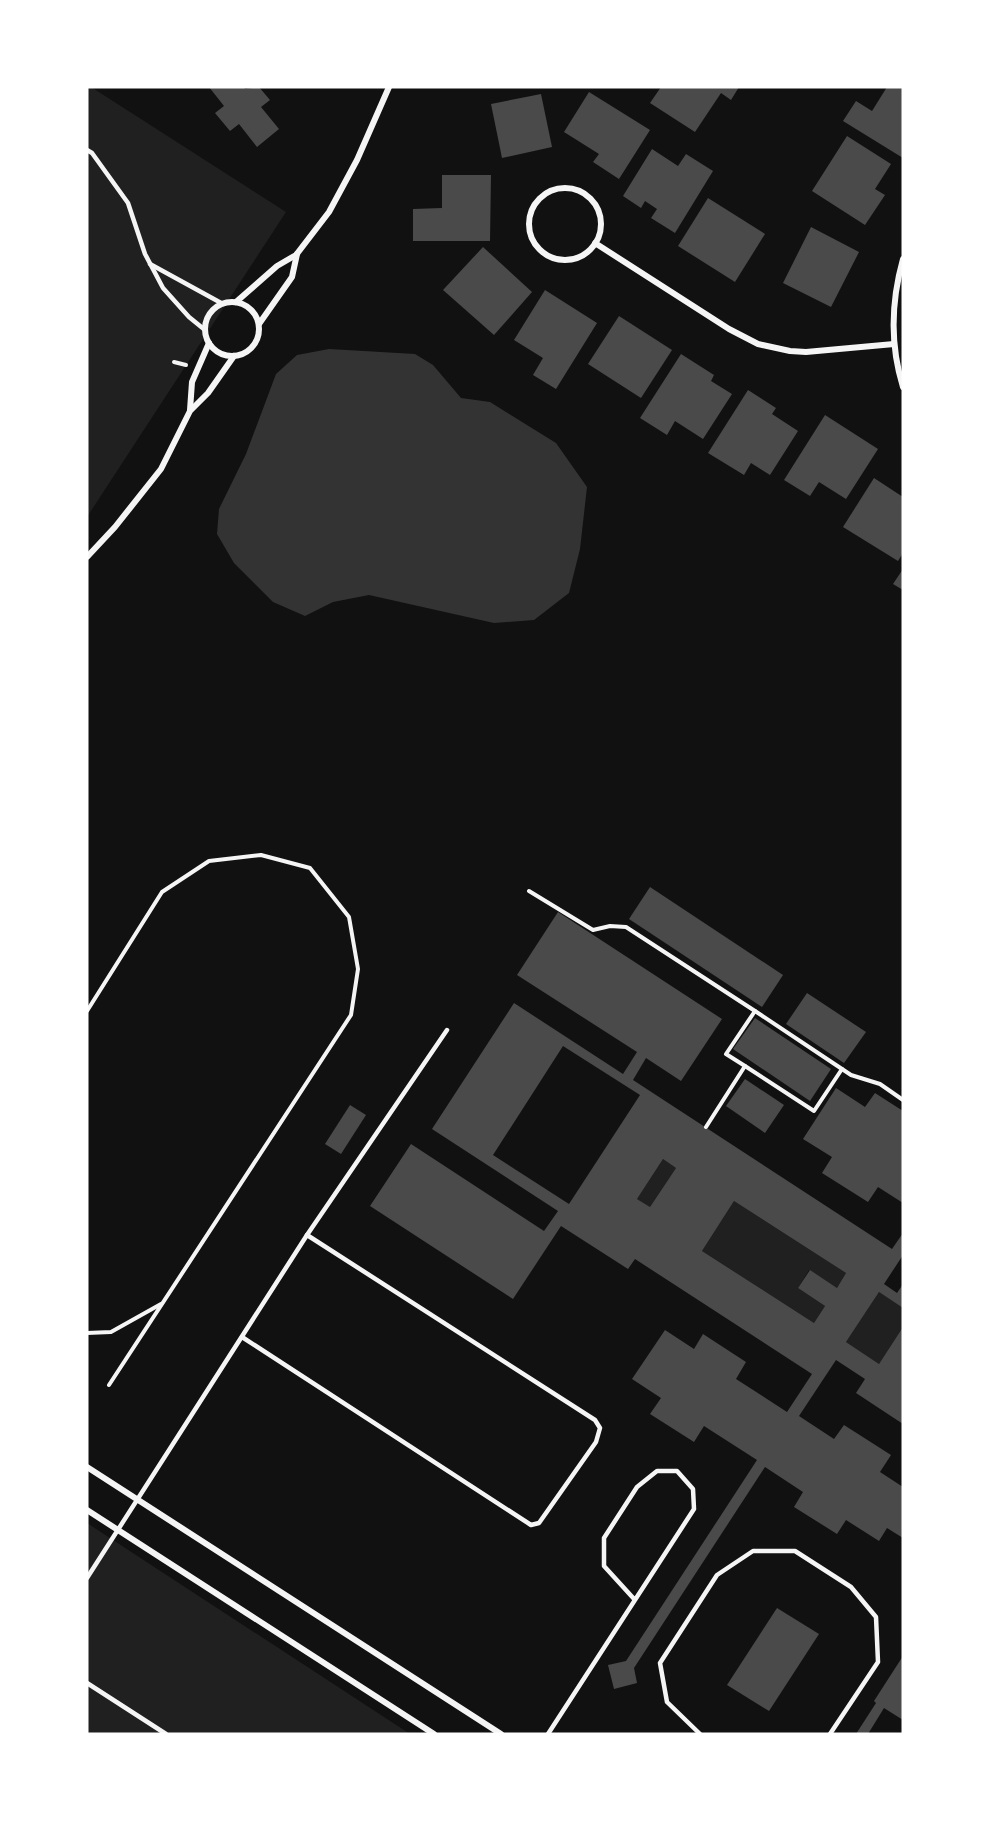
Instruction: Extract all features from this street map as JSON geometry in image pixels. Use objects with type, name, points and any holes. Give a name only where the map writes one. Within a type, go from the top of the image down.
[{"type":"street","points":[[297,253],[292,277],[259,324],[258,339],[254,346],[234,356],[219,353],[209,343],[205,330],[210,314],[223,304],[236,302],[277,266],[297,253],[329,212],[357,160],[389,87]]},
{"type":"street","points":[[566,187],[579,190],[590,197],[597,206],[601,219],[599,236],[595,243],[583,255],[567,260],[555,259],[543,253],[529,232],[528,221],[531,209],[538,198],[553,189],[566,187]]},
{"type":"street","points":[[595,243],[729,329],[758,344],[806,352],[894,344]]},
{"type":"street","points":[[903,259],[897,280],[893,312],[894,344],[903,387]]},
{"type":"street","points":[[236,302],[251,309],[259,324]]},
{"type":"street","points":[[190,411],[192,382],[209,343]]},
{"type":"street","points":[[87,557],[115,527],[161,468],[190,411],[208,393],[234,356]]},
{"type":"street","points":[[87,1467],[501,1734]]},
{"type":"street","points":[[87,1510],[434,1734]]},
{"type":"lane","points":[[87,150],[92,153],[128,203],[144,254],[163,288],[189,317],[205,330]]},
{"type":"lane","points":[[150,264],[223,304]]},
{"type":"lane","points":[[87,1578],[307,1235],[447,1030]]},
{"type":"lane","points":[[242,1337],[531,1525],[539,1524],[596,1442],[600,1428],[595,1420],[307,1235]]},
{"type":"lane","points":[[548,1734],[635,1600],[694,1509],[693,1489],[677,1471],[657,1471],[637,1486],[604,1538],[604,1566],[635,1600]]},
{"type":"lane","points":[[700,1734],[667,1702],[660,1663],[717,1575],[753,1551],[795,1551],[851,1587],[876,1617],[878,1662],[831,1734]]},
{"type":"lane","points":[[87,1683],[166,1734]]},
{"type":"path","points":[[174,362],[186,365]]},
{"type":"path","points":[[87,1011],[162,892],[209,861],[261,855],[310,868],[349,917],[358,969],[351,1015],[109,1385]]},
{"type":"path","points":[[529,891],[593,930],[610,926],[626,927],[851,1075],[879,1084],[903,1100]]},
{"type":"path","points":[[755,1011],[726,1054],[814,1111],[842,1069]]},
{"type":"path","points":[[706,1127],[745,1066]]},
{"type":"path","points":[[87,1333],[111,1332],[162,1304]]},
{"type":"shaded area","points":[[87,87],[91,87],[286,212],[87,517]]},
{"type":"shaded area","points":[[329,349],[415,354],[433,365],[461,398],[490,402],[556,443],[587,487],[580,549],[569,593],[534,620],[494,623],[369,595],[333,602],[305,616],[273,602],[234,563],[217,534],[219,509],[246,454],[276,374],[297,355]]},
{"type":"shaded area","points":[[663,1159],[676,1168],[650,1207],[637,1199]]},
{"type":"shaded area","points":[[734,1201],[846,1273],[837,1288],[809,1270],[798,1288],[825,1306],[814,1323],[702,1251]]},
{"type":"shaded area","points":[[879,1292],[903,1308],[903,1327],[879,1364],[846,1342]]},
{"type":"shaded area","points":[[87,1523],[410,1734],[87,1734]]},
{"type":"building","points":[[209,87],[244,87],[245,89],[259,87],[270,100],[261,107],[279,129],[257,147],[239,124],[230,131],[215,113],[224,106]]},
{"type":"building","points":[[661,87],[739,87],[731,100],[721,93],[695,132],[650,103]]},
{"type":"building","points":[[887,87],[903,87],[903,158],[843,121],[856,101],[872,111]]},
{"type":"building","points":[[589,92],[650,130],[619,179],[593,162],[599,154],[564,132]]},
{"type":"building","points":[[541,94],[552,147],[502,158],[491,104]]},
{"type":"building","points":[[847,136],[891,164],[875,189],[885,195],[865,225],[812,191]]},
{"type":"building","points":[[652,149],[678,166],[686,154],[713,171],[675,233],[651,218],[657,209],[645,201],[641,208],[623,196]]},
{"type":"building","points":[[442,175],[491,175],[490,241],[413,241],[413,209],[442,208]]},
{"type":"building","points":[[708,198],[765,234],[735,282],[678,246]]},
{"type":"building","points":[[811,227],[859,252],[831,307],[783,283]]},
{"type":"building","points":[[483,247],[532,292],[494,335],[443,290]]},
{"type":"building","points":[[545,290],[597,323],[556,389],[533,375],[543,358],[514,340]]},
{"type":"building","points":[[619,316],[672,350],[641,398],[588,364]]},
{"type":"building","points":[[681,354],[714,375],[711,381],[732,394],[703,439],[675,421],[667,435],[640,418]]},
{"type":"building","points":[[748,390],[776,408],[772,414],[798,431],[770,475],[751,463],[744,475],[708,453]]},
{"type":"building","points":[[825,415],[878,449],[846,499],[819,482],[810,496],[784,480]]},
{"type":"building","points":[[874,478],[903,497],[903,553],[898,561],[843,527]]},
{"type":"building","points":[[903,569],[903,590],[893,584]]},
{"type":"building","points":[[650,887],[783,975],[762,1007],[629,919]]},
{"type":"building","points":[[558,912],[722,1019],[681,1081],[646,1058],[633,1080],[892,1249],[903,1233],[903,1255],[884,1284],[897,1293],[903,1284],[903,1308],[879,1292],[846,1342],[879,1364],[903,1327],[903,1424],[856,1393],[865,1379],[836,1360],[799,1416],[834,1439],[844,1425],[891,1455],[880,1472],[903,1487],[903,1538],[887,1528],[879,1541],[846,1520],[837,1534],[794,1507],[803,1492],[765,1467],[634,1668],[637,1683],[614,1689],[608,1665],[626,1661],[757,1460],[704,1426],[694,1442],[650,1414],[661,1398],[632,1379],[665,1330],[694,1349],[703,1334],[746,1362],[736,1379],[787,1412],[812,1374],[635,1259],[628,1269],[561,1226],[513,1299],[370,1206],[411,1144],[544,1231],[558,1211],[432,1129],[514,1003],[623,1074],[637,1052],[517,975]],"holes":[[[563,1046],[640,1095],[569,1204],[493,1155]],[[663,1159],[676,1168],[650,1207],[637,1199]],[[734,1201],[846,1273],[837,1288],[810,1270],[798,1288],[825,1306],[814,1323],[702,1251]]]},
{"type":"building","points":[[807,993],[866,1032],[844,1063],[786,1024]]},
{"type":"building","points":[[755,1018],[831,1069],[810,1101],[733,1049]]},
{"type":"building","points":[[745,1079],[784,1105],[765,1133],[726,1106]]},
{"type":"building","points":[[836,1088],[865,1107],[875,1093],[903,1111],[903,1203],[878,1187],[868,1202],[822,1173],[832,1157],[803,1139]]},
{"type":"building","points":[[350,1105],[366,1115],[341,1154],[325,1144]]},
{"type":"building","points":[[777,1608],[819,1634],[769,1711],[727,1685]]},
{"type":"building","points":[[903,1656],[903,1720],[884,1708],[868,1734],[856,1734],[876,1703],[874,1701]]}]
